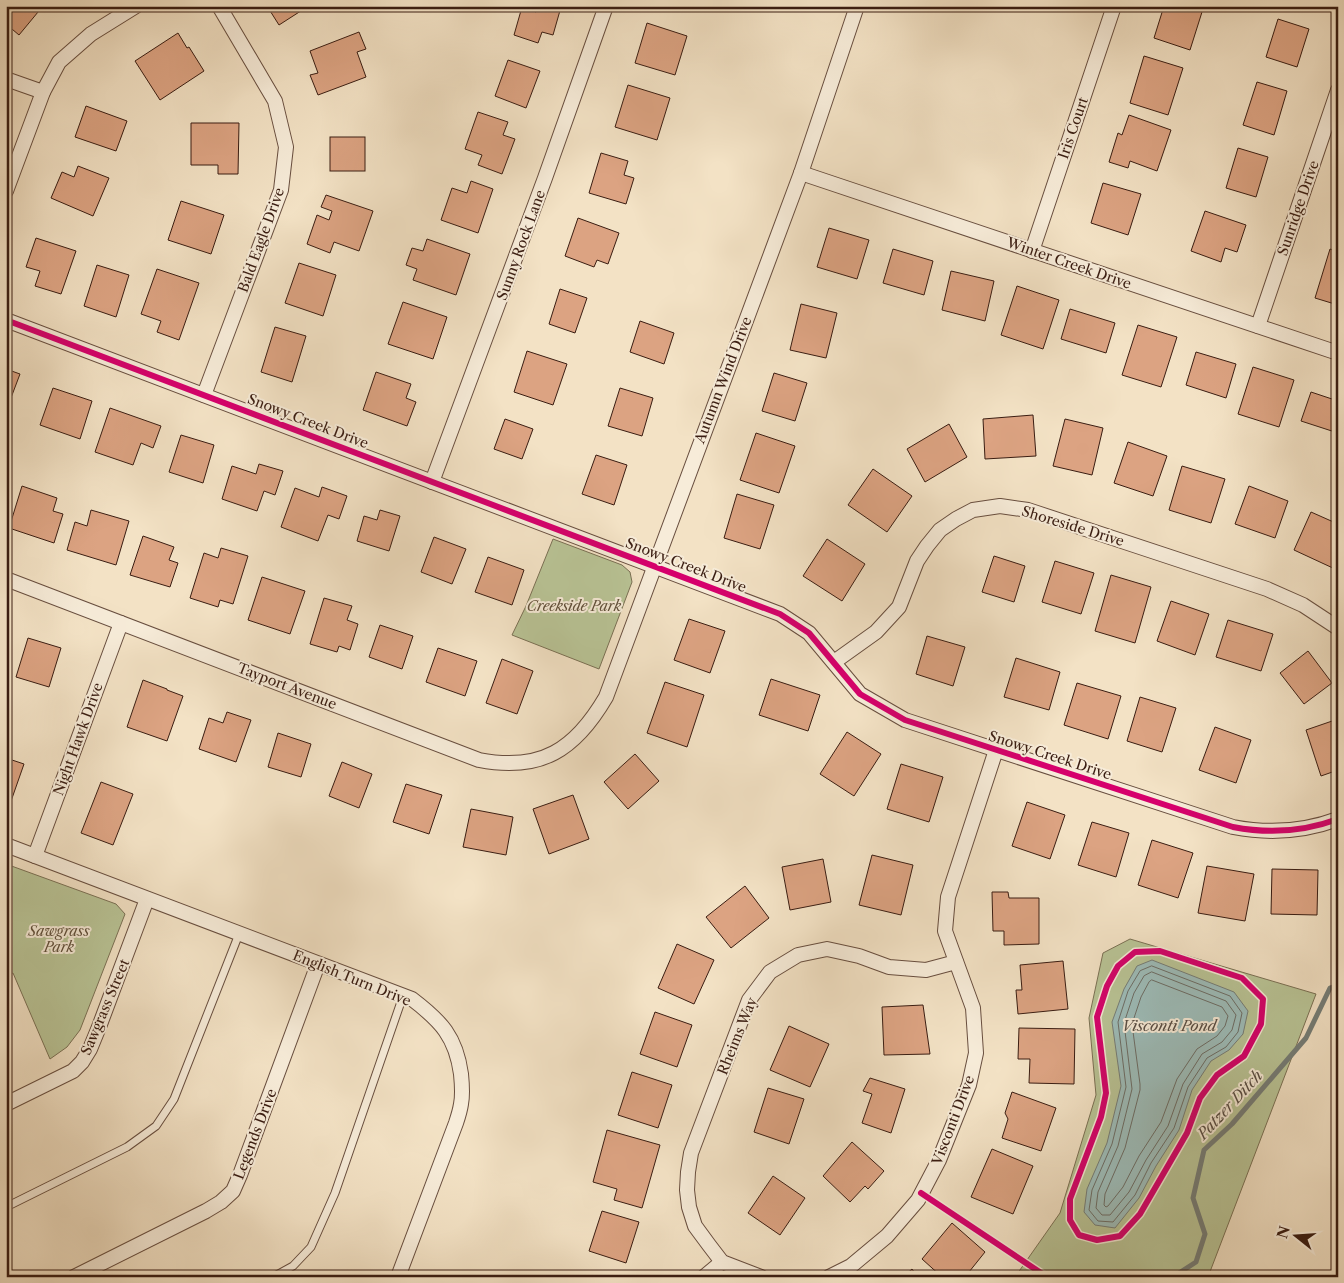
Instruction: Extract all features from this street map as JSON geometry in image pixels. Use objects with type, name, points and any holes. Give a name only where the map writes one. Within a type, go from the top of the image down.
[{"type":"street","points":[[6,191],[43,92],[59,62],[91,34],[136,6]]},
{"type":"street","name":"Bald Eagle Drive","points":[[204,395],[281,190],[286,146],[275,101],[219,6]]},
{"type":"street","name":"Sunny Rock Lane","points":[[432,482],[546,178],[606,6]]},
{"type":"street","name":"Autumn Wind Drive","points":[[569,743],[581,733],[606,697],[801,173],[857,6]]},
{"type":"street","name":"Iris Court","points":[[1032,251],[1114,6]]},
{"type":"street","points":[[6,79],[43,92]]},
{"type":"street","name":"Sunridge Drive","points":[[1258,326],[1338,90]]},
{"type":"street","name":"Winter Creek Drive","points":[[801,173],[1338,353]]},
{"type":"street","name":"Snowy Creek Drive","points":[[6,320],[780,614],[809,633],[860,694],[905,720],[1233,827],[1253,831],[1297,830],[1322,825],[1338,819]]},
{"type":"street","name":"Shoreside Drive","points":[[834,662],[876,632],[899,607],[918,562],[927,546],[940,530],[956,518],[973,510],[1000,506],[1028,510],[1267,589],[1303,605],[1338,628]]},
{"type":"street","name":"Tayport Avenue","points":[[6,579],[479,760],[495,763],[524,763],[552,754],[569,743]]},
{"type":"street","name":"Night Hawk Drive","points":[[35,856],[121,623]]},
{"type":"street","name":"Visconti Drive","points":[[829,1277],[851,1266],[887,1236],[918,1200],[939,1160],[969,1085],[976,1053],[972,1008],[945,931],[948,897],[996,750]]},
{"type":"street","name":"English Turn Drive","points":[[6,845],[412,999],[436,1019],[448,1034],[456,1049],[463,1087],[462,1104],[398,1277]]},
{"type":"street","name":"Sawgrass Street","points":[[6,1104],[72,1071],[82,1062],[90,1049],[99,1027],[148,899]]},
{"type":"street","name":"Rheims Way","points":[[722,1262],[695,1226],[689,1207],[687,1190],[691,1153],[749,1000],[770,972],[798,955],[827,949],[859,956],[889,967],[926,970],[956,962]]},
{"type":"street","name":"Legends Drive","points":[[74,1277],[206,1211],[221,1202],[233,1191],[256,1135],[318,964]]},
{"type":"street","points":[[704,1277],[722,1262],[761,1277]]},
{"type":"lane","points":[[6,1207],[127,1147],[156,1126],[174,1099],[239,934]]},
{"type":"lane","points":[[273,1277],[293,1266],[311,1247],[335,1193],[403,996]]},
{"type":"green space","name":"Creekside Park","points":[[553,539],[622,565],[630,572],[632,582],[599,669],[512,635]]},
{"type":"green space","name":"Sawgrass Park","points":[[6,864],[116,904],[125,914],[80,1030],[67,1047],[50,1059],[13,973],[6,976]]},
{"type":"green space","points":[[1130,939],[1316,994],[1208,1277],[1015,1277],[1060,1213],[1096,1095],[1089,1018],[1103,953]]},
{"type":"water","name":"Visconti Pond","points":[[1152,960],[1234,992],[1248,1011],[1243,1034],[1229,1050],[1211,1061],[1192,1090],[1179,1130],[1156,1166],[1139,1198],[1115,1228],[1095,1225],[1084,1212],[1087,1189],[1107,1143],[1121,1086],[1112,1022],[1124,989],[1137,966]]},
{"type":"building","points":[[6,6],[43,6],[19,35],[6,24]]},
{"type":"building","points":[[267,6],[306,6],[307,7],[279,25]]},
{"type":"building","points":[[538,6],[561,7],[553,35],[542,32],[538,43],[514,35],[522,7],[536,12]]},
{"type":"building","points":[[1164,6],[1183,6],[1202,12],[1190,50],[1154,38]]},
{"type":"building","points":[[1278,19],[1309,29],[1297,67],[1266,57]]},
{"type":"building","points":[[647,23],[687,36],[675,75],[635,63]]},
{"type":"building","points":[[359,32],[366,49],[357,52],[366,77],[318,95],[310,75],[318,73],[310,51]]},
{"type":"building","points":[[178,33],[204,71],[160,100],[135,61]]},
{"type":"building","points":[[1144,56],[1183,68],[1168,115],[1130,103]]},
{"type":"building","points":[[508,60],[540,71],[526,108],[495,96]]},
{"type":"building","points":[[1257,82],[1287,91],[1274,135],[1243,125]]},
{"type":"building","points":[[628,85],[670,98],[657,140],[615,127]]},
{"type":"building","points":[[86,106],[127,121],[116,151],[75,137]]},
{"type":"building","points":[[478,112],[508,122],[503,135],[515,139],[502,174],[478,165],[482,155],[465,149]]},
{"type":"building","points":[[1129,115],[1171,130],[1157,171],[1130,161],[1128,168],[1109,162],[1118,133],[1122,135]]},
{"type":"building","points":[[191,123],[239,123],[238,174],[218,174],[218,165],[191,165]]},
{"type":"building","points":[[330,137],[365,137],[365,171],[330,171]]},
{"type":"building","points":[[1238,148],[1268,157],[1256,197],[1226,188]]},
{"type":"building","points":[[601,153],[628,161],[624,175],[634,178],[626,204],[589,193]]},
{"type":"building","points":[[78,166],[109,178],[93,216],[51,198],[62,172],[74,177]]},
{"type":"building","points":[[471,181],[493,189],[478,233],[441,220],[452,188],[467,193]]},
{"type":"building","points":[[1103,183],[1141,194],[1128,235],[1091,223]]},
{"type":"building","points":[[326,195],[373,211],[359,251],[334,242],[330,253],[307,244],[317,215],[329,220],[332,211],[321,207]]},
{"type":"building","points":[[181,201],[224,215],[211,254],[168,240]]},
{"type":"building","points":[[1205,211],[1246,225],[1237,252],[1225,248],[1221,262],[1191,251]]},
{"type":"building","points":[[578,218],[619,233],[608,264],[597,260],[594,267],[565,256]]},
{"type":"building","points":[[829,228],[869,240],[857,279],[817,267]]},
{"type":"building","points":[[36,238],[76,251],[61,294],[35,286],[40,271],[26,267]]},
{"type":"building","points":[[427,239],[470,254],[456,295],[413,280],[417,269],[406,265],[412,248],[423,251]]},
{"type":"building","points":[[893,249],[933,261],[924,295],[883,283]]},
{"type":"building","points":[[1330,249],[1338,252],[1338,305],[1315,298]]},
{"type":"building","points":[[299,263],[336,275],[323,316],[285,303]]},
{"type":"building","points":[[97,265],[129,275],[116,317],[84,306]]},
{"type":"building","points":[[157,269],[199,283],[179,340],[157,332],[161,321],[141,314]]},
{"type":"building","points":[[951,271],[994,281],[985,321],[942,310]]},
{"type":"building","points":[[1017,286],[1059,300],[1043,349],[1001,335]]},
{"type":"building","points":[[560,289],[587,298],[575,333],[549,324]]},
{"type":"building","points":[[403,302],[447,317],[433,359],[388,344]]},
{"type":"building","points":[[801,304],[837,313],[826,358],[790,350]]},
{"type":"building","points":[[1070,309],[1115,323],[1106,353],[1061,339]]},
{"type":"building","points":[[640,321],[674,333],[664,364],[630,352]]},
{"type":"building","points":[[1138,325],[1177,337],[1161,387],[1122,375]]},
{"type":"building","points":[[275,327],[306,336],[292,382],[261,372]]},
{"type":"building","points":[[527,351],[567,364],[553,405],[514,392]]},
{"type":"building","points":[[1196,352],[1236,364],[1226,398],[1186,385]]},
{"type":"building","points":[[1253,367],[1294,380],[1279,427],[1238,414]]},
{"type":"building","points":[[6,369],[20,374],[6,411]]},
{"type":"building","points":[[376,372],[411,384],[406,398],[416,402],[407,426],[363,410]]},
{"type":"building","points":[[774,373],[807,383],[795,421],[762,411]]},
{"type":"building","points":[[53,388],[92,401],[80,439],[40,425]]},
{"type":"building","points":[[620,388],[653,398],[642,436],[608,426]]},
{"type":"building","points":[[1311,392],[1338,401],[1338,433],[1301,421]]},
{"type":"building","points":[[110,408],[161,426],[153,448],[141,443],[133,465],[95,452]]},
{"type":"building","points":[[1033,415],[1036,456],[985,459],[983,419]]},
{"type":"building","points":[[505,419],[533,429],[522,459],[494,449]]},
{"type":"building","points":[[1065,419],[1103,428],[1092,475],[1053,466]]},
{"type":"building","points":[[949,424],[967,457],[925,482],[907,449]]},
{"type":"building","points":[[756,433],[795,446],[779,493],[740,480]]},
{"type":"building","points":[[181,435],[214,445],[203,483],[169,472]]},
{"type":"building","points":[[1128,442],[1167,456],[1153,496],[1114,483]]},
{"type":"building","points":[[596,455],[627,465],[614,505],[582,494]]},
{"type":"building","points":[[259,464],[283,471],[275,495],[264,491],[257,511],[222,499],[232,466],[256,474]]},
{"type":"building","points":[[1182,466],[1225,479],[1211,523],[1169,510]]},
{"type":"building","points":[[873,469],[912,496],[887,532],[848,505]]},
{"type":"building","points":[[22,486],[57,498],[53,511],[63,514],[54,543],[9,528]]},
{"type":"building","points":[[1249,486],[1288,501],[1275,538],[1235,524]]},
{"type":"building","points":[[322,487],[347,496],[339,519],[328,515],[318,541],[281,527],[295,488],[319,497]]},
{"type":"building","points":[[737,494],[774,505],[760,549],[724,538]]},
{"type":"building","points":[[91,510],[129,521],[116,565],[67,550],[75,522],[87,526]]},
{"type":"building","points":[[380,510],[400,516],[389,551],[357,541],[364,516],[377,520]]},
{"type":"building","points":[[1311,512],[1338,524],[1338,564],[1335,569],[1294,550]]},
{"type":"building","points":[[143,536],[174,547],[169,560],[178,563],[170,587],[130,575]]},
{"type":"building","points":[[434,537],[466,549],[452,584],[421,572]]},
{"type":"building","points":[[827,539],[865,564],[842,601],[803,576]]},
{"type":"building","points":[[221,548],[248,556],[233,604],[220,600],[218,607],[190,598],[204,553],[218,558]]},
{"type":"building","points":[[994,556],[1025,566],[1014,602],[982,592]]},
{"type":"building","points":[[488,557],[524,570],[512,605],[475,592]]},
{"type":"building","points":[[1055,561],[1094,573],[1081,614],[1042,602]]},
{"type":"building","points":[[1111,575],[1151,587],[1135,643],[1095,631]]},
{"type":"building","points":[[262,577],[305,591],[290,634],[248,620]]},
{"type":"building","points":[[324,598],[352,606],[347,620],[358,624],[350,650],[339,646],[337,652],[310,644]]},
{"type":"building","points":[[1171,601],[1209,614],[1195,655],[1157,641]]},
{"type":"building","points":[[689,619],[725,631],[710,673],[674,660]]},
{"type":"building","points":[[1228,620],[1273,634],[1261,671],[1216,657]]},
{"type":"building","points":[[380,625],[413,636],[402,669],[369,657]]},
{"type":"building","points":[[927,636],[965,647],[953,686],[916,674]]},
{"type":"building","points":[[28,638],[61,648],[49,687],[16,677]]},
{"type":"building","points":[[438,648],[477,661],[465,696],[426,682]]},
{"type":"building","points":[[1308,651],[1332,683],[1304,704],[1280,673]]},
{"type":"building","points":[[1016,658],[1060,672],[1049,710],[1004,697]]},
{"type":"building","points":[[502,659],[533,671],[517,714],[486,703]]},
{"type":"building","points":[[771,679],[820,695],[808,731],[759,715]]},
{"type":"building","points":[[143,680],[183,696],[167,741],[127,727]]},
{"type":"building","points":[[665,682],[704,695],[687,747],[647,733]]},
{"type":"building","points":[[1077,683],[1121,696],[1108,739],[1064,725]]},
{"type":"building","points":[[1140,697],[1176,708],[1162,752],[1127,741]]},
{"type":"building","points":[[227,712],[251,720],[236,762],[199,749],[209,718],[223,723]]},
{"type":"building","points":[[1338,719],[1338,770],[1321,776],[1306,730]]},
{"type":"building","points":[[1215,727],[1251,740],[1236,783],[1199,770]]},
{"type":"building","points":[[847,732],[881,754],[854,796],[820,774]]},
{"type":"building","points":[[278,733],[311,744],[301,777],[268,767]]},
{"type":"building","points":[[635,754],[659,781],[628,809],[604,782]]},
{"type":"building","points":[[6,758],[24,764],[10,804],[6,803]]},
{"type":"building","points":[[342,762],[372,774],[359,808],[329,796]]},
{"type":"building","points":[[901,764],[943,777],[929,822],[887,809]]},
{"type":"building","points":[[101,782],[133,794],[113,845],[81,833]]},
{"type":"building","points":[[406,784],[442,795],[429,834],[393,822]]},
{"type":"building","points":[[573,795],[589,839],[549,854],[533,809]]},
{"type":"building","points":[[1027,802],[1065,815],[1050,859],[1012,846]]},
{"type":"building","points":[[471,809],[513,817],[506,855],[463,847]]},
{"type":"building","points":[[1092,822],[1129,833],[1116,877],[1078,865]]},
{"type":"building","points":[[1152,840],[1193,853],[1178,898],[1138,885]]},
{"type":"building","points":[[872,855],[913,865],[901,915],[859,905]]},
{"type":"building","points":[[823,859],[831,902],[790,910],[782,867]]},
{"type":"building","points":[[1207,866],[1254,874],[1245,921],[1198,913]]},
{"type":"building","points":[[1272,869],[1318,870],[1317,915],[1271,914]]},
{"type":"building","points":[[745,886],[769,918],[731,948],[706,917]]},
{"type":"building","points":[[992,892],[1008,892],[1009,898],[1039,898],[1039,944],[1004,945],[1004,931],[993,931]]},
{"type":"building","points":[[677,944],[714,960],[694,1004],[658,988]]},
{"type":"building","points":[[1063,961],[1068,1009],[1018,1014],[1016,990],[1022,990],[1020,965]]},
{"type":"building","points":[[923,1005],[930,1054],[884,1055],[882,1007]]},
{"type":"building","points":[[655,1012],[692,1025],[677,1067],[640,1054]]},
{"type":"building","points":[[789,1026],[829,1044],[810,1087],[770,1070]]},
{"type":"building","points":[[1019,1028],[1075,1029],[1074,1084],[1029,1083],[1030,1059],[1018,1059]]},
{"type":"building","points":[[632,1072],[672,1085],[658,1128],[618,1115]]},
{"type":"building","points":[[870,1078],[905,1089],[891,1133],[862,1123],[872,1094],[863,1091]]},
{"type":"building","points":[[768,1088],[804,1099],[789,1144],[754,1132]]},
{"type":"building","points":[[1012,1092],[1056,1108],[1041,1151],[1002,1138],[1008,1119],[1005,1113]]},
{"type":"building","points":[[607,1130],[660,1145],[642,1208],[614,1200],[617,1189],[593,1182]]},
{"type":"building","points":[[852,1142],[884,1171],[868,1189],[865,1186],[850,1202],[823,1176]]},
{"type":"building","points":[[992,1149],[1033,1166],[1013,1214],[971,1197]]},
{"type":"building","points":[[773,1176],[805,1198],[780,1235],[748,1213]]},
{"type":"building","points":[[602,1211],[639,1222],[626,1263],[589,1251]]},
{"type":"building","points":[[952,1223],[985,1252],[965,1277],[942,1277],[922,1259]]},
{"type":"building","points":[[912,1269],[918,1277],[903,1277]]},
{"type":"waterway","name":"Patzer Ditch","points":[[1173,1277],[1196,1262],[1205,1234],[1193,1198],[1204,1150],[1232,1124],[1306,1038],[1330,988],[1338,985]]},
{"type":"cycle path","points":[[6,320],[780,614],[809,633],[860,694],[905,720],[1233,827],[1273,831],[1312,827],[1338,819]]},
{"type":"cycle path","points":[[1160,951],[1242,978],[1263,999],[1261,1024],[1244,1056],[1217,1075],[1200,1098],[1187,1133],[1140,1214],[1120,1236],[1097,1240],[1079,1235],[1070,1220],[1070,1199],[1101,1117],[1106,1093],[1097,1017],[1107,986],[1118,966],[1135,952],[1160,951]]},
{"type":"cycle path","points":[[921,1193],[1047,1277]]}]
